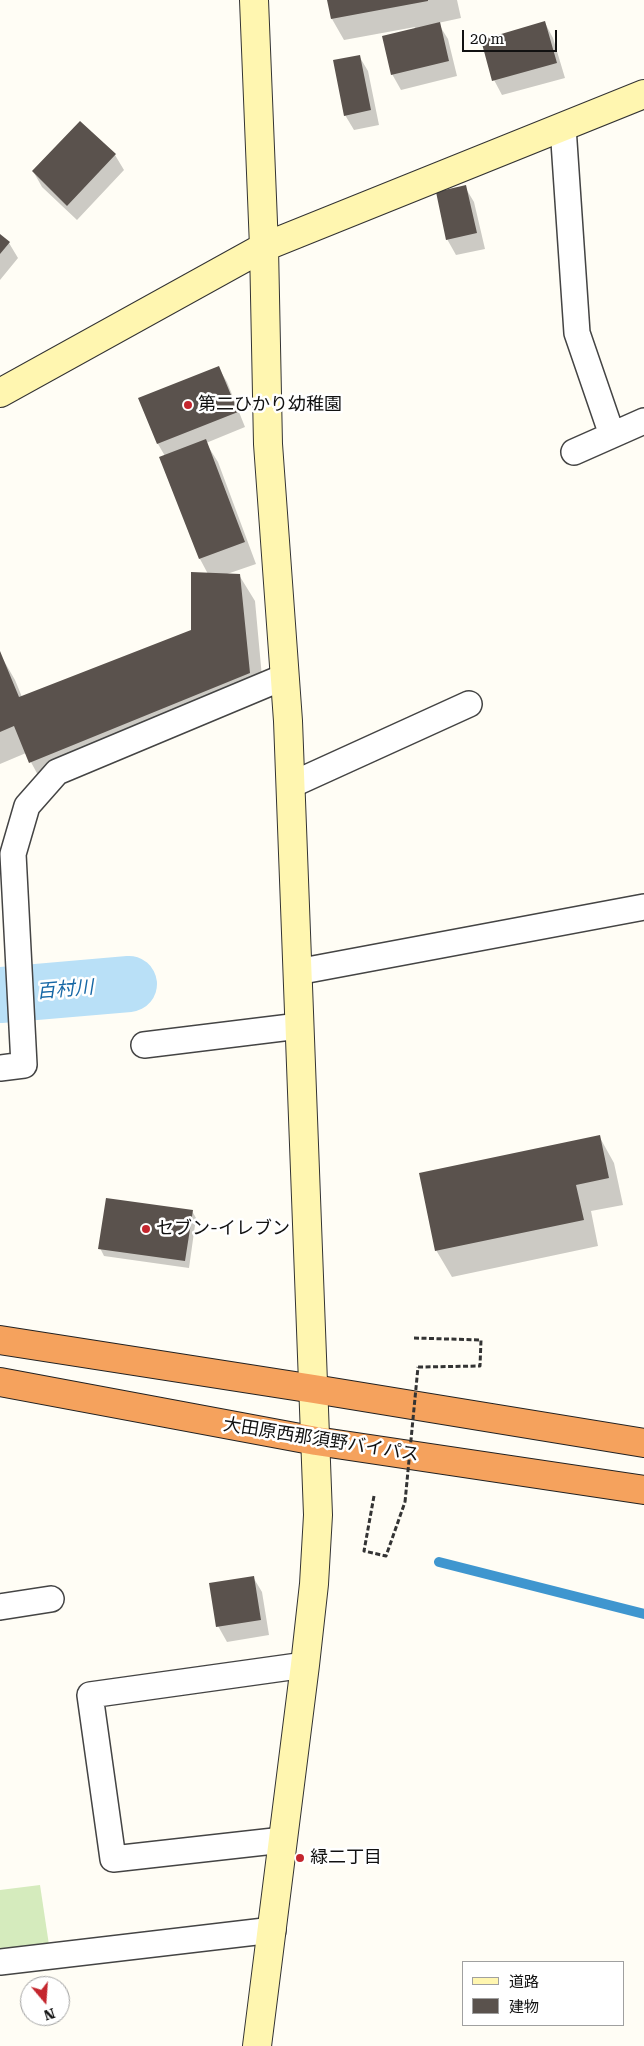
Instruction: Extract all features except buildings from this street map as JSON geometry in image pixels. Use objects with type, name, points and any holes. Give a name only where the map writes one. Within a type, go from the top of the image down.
[{"type":"highway","points":[[0,1340],[644,1443]]},
{"type":"highway","name":"大田原西那須野バイパス","points":[[0,1382],[316,1441],[644,1490]]},
{"type":"street","points":[[254,0],[264,247],[268,444],[291,785],[318,1515],[314,1584],[305,1666],[257,2046]]},
{"type":"street","points":[[0,393],[264,247],[644,94]]},
{"type":"street","points":[[563,127],[577,333],[612,435]]},
{"type":"street","points":[[574,452],[644,421]]},
{"type":"street","points":[[0,1068],[24,1066],[13,854],[27,806],[57,772],[284,676]]},
{"type":"street","points":[[291,785],[470,704]]},
{"type":"street","points":[[297,972],[644,906]]},
{"type":"street","points":[[144,1045],[299,1026]]},
{"type":"street","points":[[0,1607],[50,1598]]},
{"type":"street","points":[[283,1840],[113,1859],[90,1696],[305,1666]]},
{"type":"street","points":[[0,1962],[273,1930]]},
{"type":"path","points":[[374,1496],[364,1551],[386,1556],[405,1502],[418,1368],[480,1366],[481,1340],[414,1338]]},
{"type":"green space","points":[[40,1885],[49,1945],[0,1948],[0,1890]]},
{"type":"waterway","name":"百村川","points":[[0,995],[129,984]]},
{"type":"waterway","points":[[439,1562],[644,1614]]},
{"type":"place","name":"第二ひかり幼稚園","points":[[188,405]]},
{"type":"place","name":"セブン-イレブン","points":[[146,1229]]},
{"type":"place","name":"緑二丁目","points":[[300,1858]]}]
